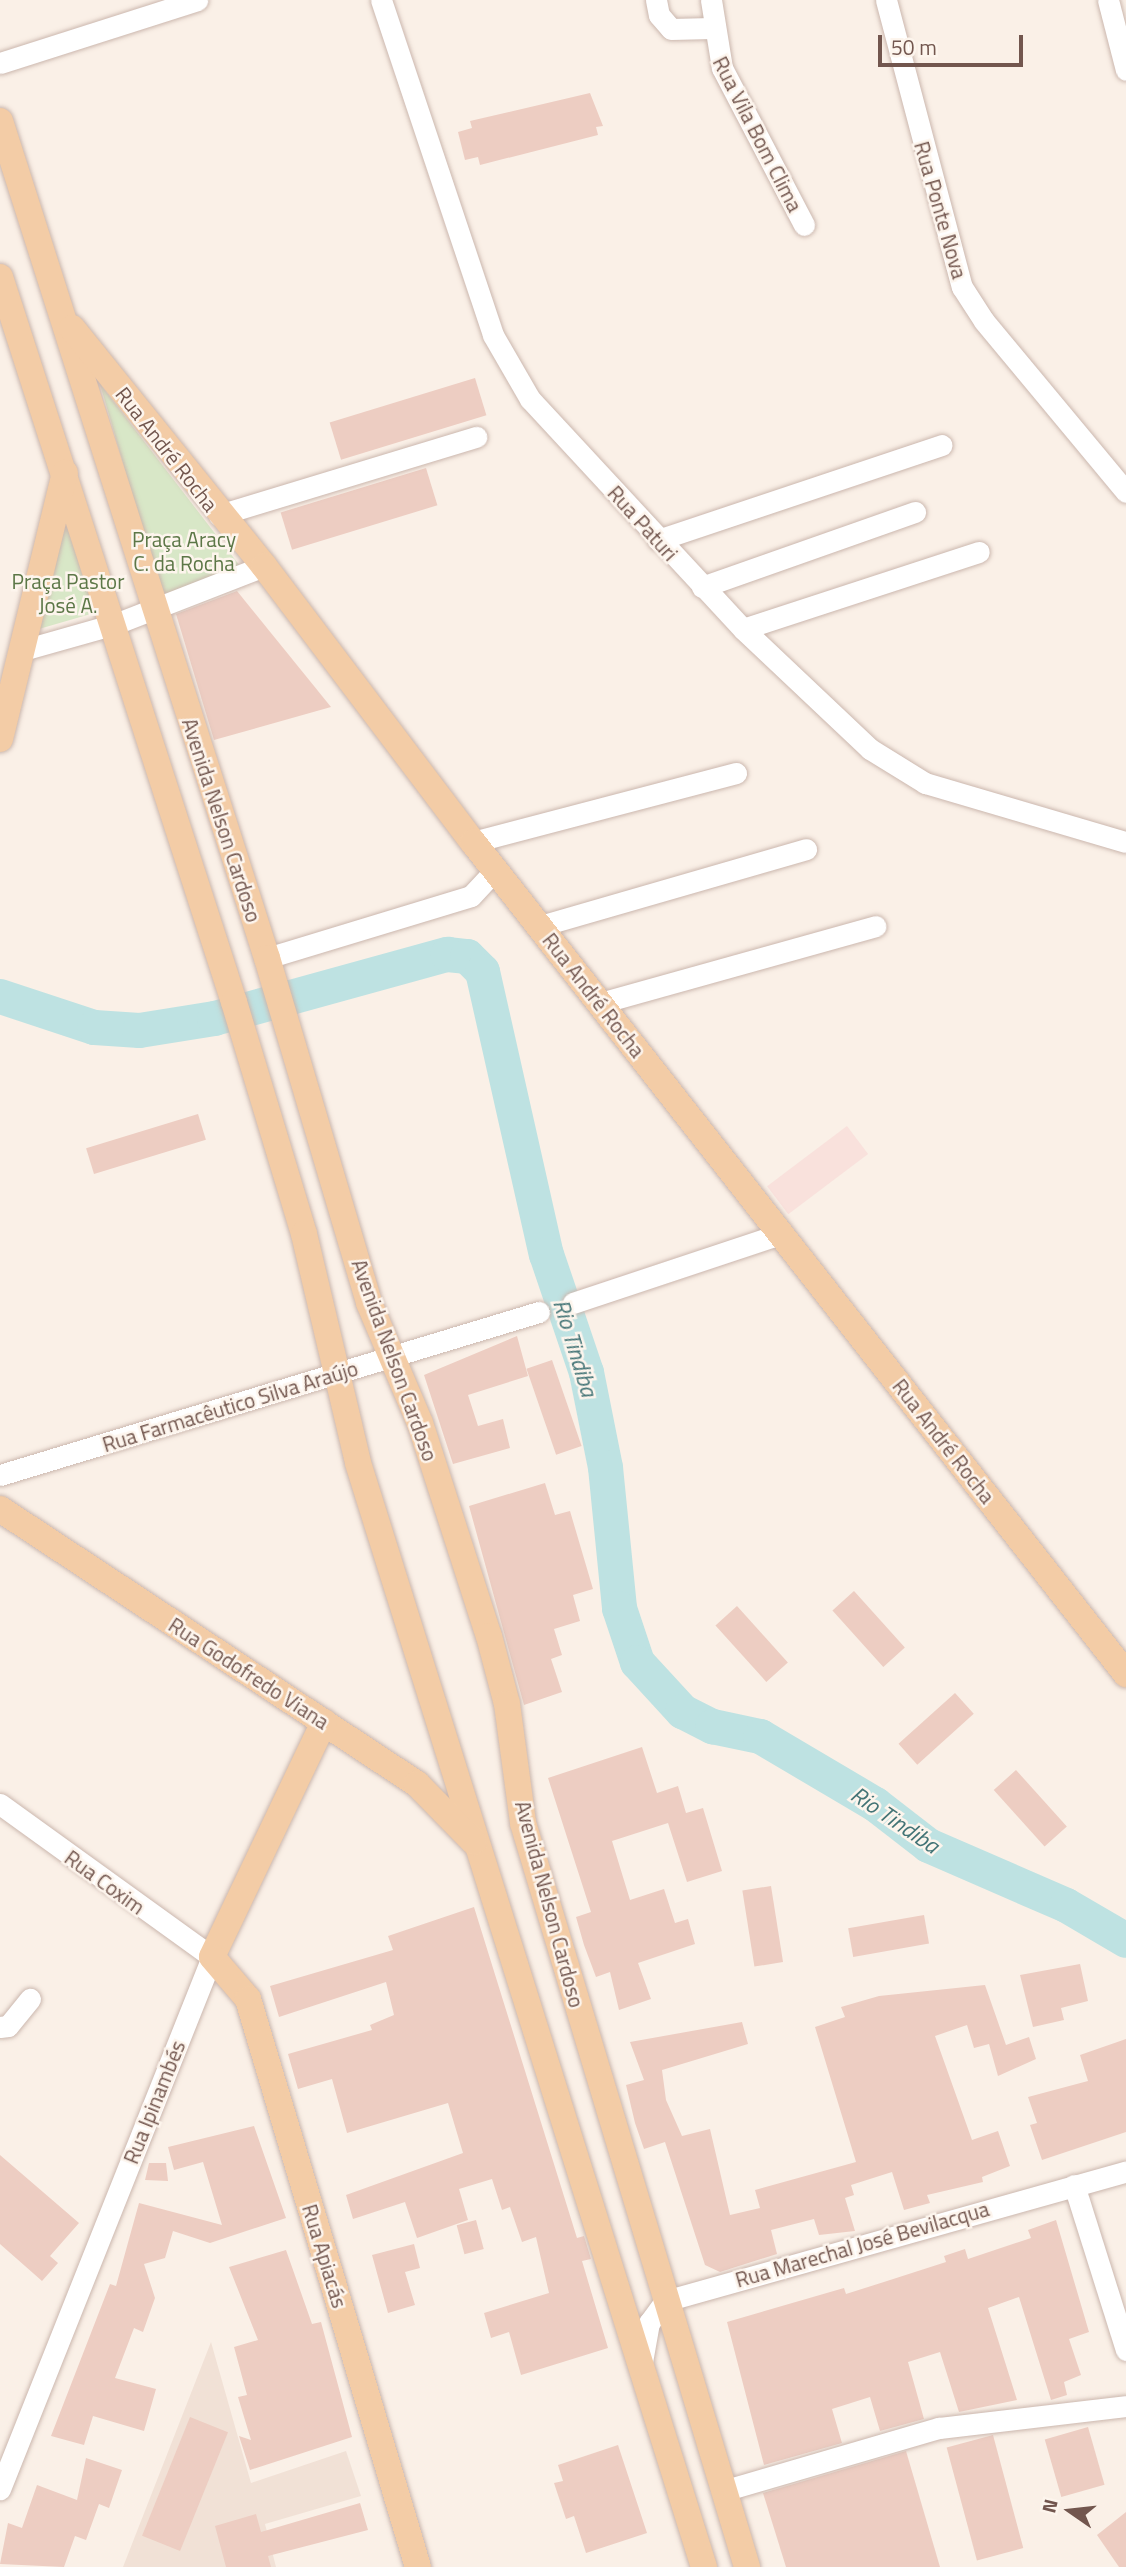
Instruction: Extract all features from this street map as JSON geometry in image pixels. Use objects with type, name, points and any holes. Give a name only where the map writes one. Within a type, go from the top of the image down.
[{"type":"main road","name":"Avenida Nelson Cardoso","points":[[0,121],[267,958],[369,1303],[420,1423],[489,1636],[507,1704],[523,1824],[747,2567]]},
{"type":"main road","name":"Avenida Nelson Cardoso","points":[[0,277],[65,468],[237,1013],[304,1234],[362,1476],[484,1855],[704,2567]]},
{"type":"main road","name":"Rua André Rocha","points":[[62,315],[219,515],[264,566],[473,842],[1126,1674]]},
{"type":"main road","points":[[0,739],[6,683],[23,650],[65,468]]},
{"type":"main road","name":"Rua Godofredo Viana","points":[[0,1509],[429,1793],[484,1855]]},
{"type":"main road","name":"Rua Ipinambés","points":[[212,1957],[324,1723]]},
{"type":"main road","name":"Rua Apiacás","points":[[212,1957],[248,1999],[418,2567]]},
{"type":"main road","points":[[684,2567],[691,2544],[689,2513]]},
{"type":"street","points":[[0,63],[197,0]]},
{"type":"street","name":"Rua Paturi","points":[[382,0],[493,335],[530,399],[702,587],[870,749],[925,783],[1126,842]]},
{"type":"street","points":[[656,0],[659,15],[671,29],[712,28]]},
{"type":"street","name":"Rua Vila Bom Clima","points":[[711,0],[712,28],[722,68],[804,225]]},
{"type":"street","name":"Rua Ponte Nova","points":[[886,0],[962,287],[1126,492]]},
{"type":"street","points":[[1108,0],[1126,70]]},
{"type":"street","points":[[219,515],[476,437]]},
{"type":"street","points":[[657,540],[942,445]]},
{"type":"street","points":[[702,587],[915,512]]},
{"type":"street","points":[[743,629],[979,552]]},
{"type":"street","points":[[23,650],[115,624],[264,566]]},
{"type":"street","points":[[473,842],[736,773]]},
{"type":"street","points":[[540,926],[806,849]]},
{"type":"street","points":[[267,958],[471,896],[495,870]]},
{"type":"street","points":[[600,1003],[875,926]]},
{"type":"street","points":[[573,1303],[781,1234]]},
{"type":"street","name":"Rua Farmacêutico Silva Araújo","points":[[0,1475],[539,1312]]},
{"type":"street","name":"Rua Coxim","points":[[0,1804],[212,1957]]},
{"type":"street","name":"Rua Ipinambés","points":[[0,2489],[212,1957]]},
{"type":"street","points":[[0,2027],[8,2026],[30,1999]]},
{"type":"street","name":"Rua Marechal José Bevilacqua","points":[[665,2301],[1126,2171]]},
{"type":"street","points":[[1074,2185],[1126,2350]]},
{"type":"street","points":[[642,2364],[649,2323],[665,2301]]},
{"type":"street","points":[[723,2491],[939,2428],[1126,2406]]},
{"type":"shaded area","points":[[847,1126],[868,1154],[788,1214],[767,1186]]},
{"type":"shaded area","points":[[211,2342],[251,2483],[346,2451],[361,2496],[265,2524],[276,2567],[123,2567]]},
{"type":"green space","name":"Praça Aracy C. da Rocha","points":[[100,384],[240,566],[162,597]]},
{"type":"green space","name":"Praça Pastor José A.","points":[[66,493],[101,611],[32,631]]},
{"type":"building","points":[[590,93],[603,126],[596,127],[598,135],[480,165],[478,157],[465,160],[458,132],[472,128],[470,121]]},
{"type":"building","points":[[475,378],[486,415],[341,460],[330,422]]},
{"type":"building","points":[[426,468],[437,505],[292,550],[281,512]]},
{"type":"building","points":[[237,591],[331,707],[214,740],[176,614]]},
{"type":"building","points":[[198,1114],[206,1140],[94,1174],[86,1148]]},
{"type":"building","points":[[517,1336],[528,1376],[468,1395],[478,1426],[503,1419],[510,1448],[453,1464],[424,1375]]},
{"type":"building","points":[[552,1360],[582,1446],[556,1455],[526,1369]]},
{"type":"building","points":[[545,1483],[555,1515],[570,1511],[593,1589],[573,1595],[580,1621],[554,1629],[562,1655],[551,1659],[562,1692],[524,1705],[469,1506]]},
{"type":"building","points":[[854,1591],[905,1647],[883,1667],[832,1610]]},
{"type":"building","points":[[737,1606],[788,1662],[766,1682],[715,1625]]},
{"type":"building","points":[[955,1693],[974,1714],[917,1765],[899,1744]]},
{"type":"building","points":[[642,1747],[657,1793],[678,1786],[686,1813],[703,1808],[722,1871],[687,1882],[668,1823],[612,1841],[630,1900],[664,1889],[675,1923],[688,1919],[695,1944],[638,1963],[651,1999],[619,2010],[610,1972],[596,1977],[584,1945],[576,1917],[591,1912],[548,1778]]},
{"type":"building","points":[[1016,1770],[1067,1826],[1045,1847],[994,1790]]},
{"type":"building","points":[[771,1886],[783,1962],[754,1967],[742,1891]]},
{"type":"building","points":[[474,1907],[577,2238],[584,2236],[591,2259],[582,2261],[608,2348],[521,2375],[509,2332],[491,2338],[484,2313],[549,2293],[536,2237],[522,2242],[510,2207],[502,2210],[492,2179],[459,2189],[468,2220],[417,2238],[405,2202],[353,2219],[346,2195],[463,2153],[448,2103],[347,2133],[332,2079],[298,2089],[288,2054],[372,2030],[370,2025],[394,2015],[386,1982],[279,2017],[270,1986],[393,1950],[388,1936]]},
{"type":"building","points":[[924,1915],[929,1944],[853,1957],[848,1928]]},
{"type":"building","points":[[1080,1964],[1088,2001],[1061,2008],[1064,2020],[1033,2027],[1020,1975]]},
{"type":"building","points":[[985,1985],[1006,2045],[1029,2037],[1036,2059],[998,2076],[989,2044],[974,2048],[967,2025],[935,2036],[972,2140],[998,2131],[1010,2166],[982,2177],[983,2182],[927,2195],[930,2203],[904,2210],[892,2172],[851,2185],[854,2195],[845,2198],[855,2231],[819,2235],[814,2219],[771,2230],[777,2254],[720,2272],[705,2265],[665,2142],[644,2149],[635,2123],[626,2085],[644,2080],[630,2042],[742,2022],[748,2044],[662,2070],[666,2100],[682,2136],[710,2129],[730,2215],[760,2208],[755,2190],[856,2162],[815,2027],[845,2017],[841,2007],[879,1996]]},
{"type":"building","points":[[1126,2039],[1126,2132],[1042,2160],[1030,2125],[1037,2123],[1028,2097],[1088,2081],[1080,2055]]},
{"type":"building","points":[[254,2126],[286,2218],[210,2243],[173,2231],[165,2258],[144,2264],[155,2298],[143,2332],[134,2328],[115,2378],[156,2389],[144,2431],[93,2416],[84,2445],[51,2436],[110,2284],[116,2286],[139,2203],[222,2225],[203,2162],[174,2170],[168,2147]]},
{"type":"building","points":[[0,2155],[79,2223],[50,2256],[58,2263],[42,2281],[0,2244]]},
{"type":"building","points":[[149,2163],[166,2163],[168,2181],[145,2180]]},
{"type":"building","points":[[476,2220],[484,2249],[464,2254],[457,2225]]},
{"type":"building","points":[[1056,2220],[1089,2332],[1069,2339],[1081,2375],[1064,2382],[1067,2395],[1051,2400],[1019,2297],[988,2308],[1017,2400],[959,2412],[940,2352],[908,2362],[924,2419],[880,2431],[870,2397],[832,2409],[842,2443],[764,2465],[727,2322],[844,2288],[846,2294],[946,2262],[944,2256],[965,2249],[968,2259],[1031,2238],[1028,2230]]},
{"type":"building","points":[[414,2244],[420,2268],[405,2272],[415,2305],[388,2313],[372,2255]]},
{"type":"building","points":[[286,2250],[312,2324],[321,2322],[352,2437],[250,2470],[239,2436],[251,2440],[238,2397],[247,2395],[234,2347],[258,2340],[229,2267]]},
{"type":"building","points":[[190,2417],[228,2432],[180,2551],[142,2536]]},
{"type":"building","points":[[1088,2427],[1105,2485],[1061,2497],[1045,2439]]},
{"type":"building","points":[[993,2435],[1023,2548],[977,2560],[947,2447]]},
{"type":"building","points":[[618,2445],[647,2533],[586,2553],[574,2516],[566,2519],[554,2483],[563,2481],[558,2465]]},
{"type":"building","points":[[906,2451],[940,2567],[786,2567],[763,2493]]},
{"type":"building","points":[[86,2458],[122,2470],[109,2508],[99,2504],[86,2540],[75,2536],[64,2567],[0,2564],[8,2523],[22,2528],[37,2485],[77,2500]]},
{"type":"building","points":[[360,2503],[368,2530],[268,2556],[271,2567],[226,2567],[215,2526],[256,2514],[261,2532]]},
{"type":"building","points":[[1126,2512],[1126,2567],[1119,2567],[1097,2535]]},
{"type":"waterway","name":"Rio Tindiba","points":[[0,996],[94,1027],[139,1030],[214,1018],[447,954],[467,956],[482,971],[546,1254],[586,1372],[605,1467],[619,1608],[637,1662],[682,1711],[712,1726],[760,1736],[875,1804],[928,1845],[1066,1905],[1126,1940]]}]
